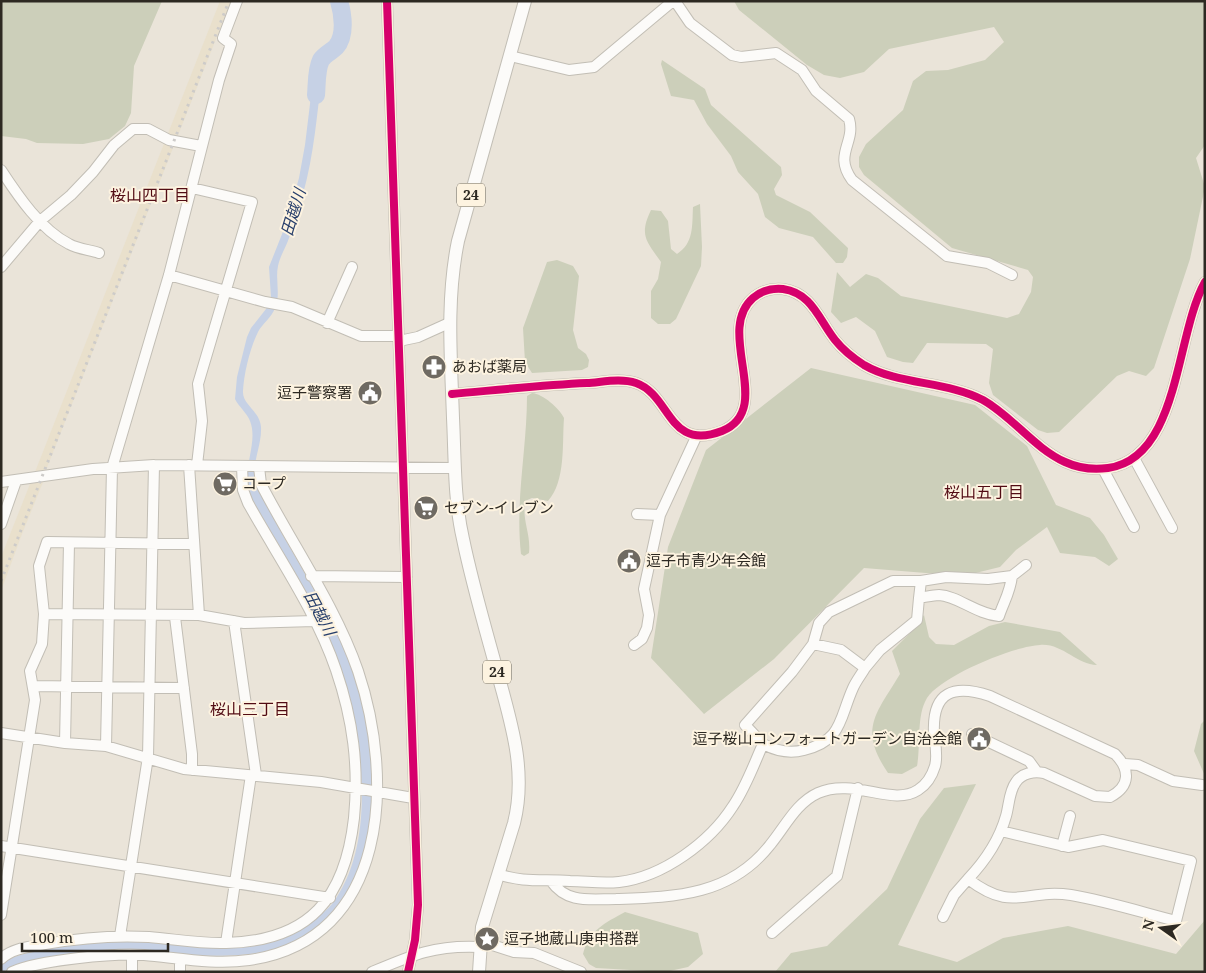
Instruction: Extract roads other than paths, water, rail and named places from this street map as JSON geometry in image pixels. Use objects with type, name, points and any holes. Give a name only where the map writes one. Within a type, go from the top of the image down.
[{"type":"main road","name":"24","points":[[479,972],[479,944],[485,915],[518,806],[519,767],[508,714],[463,539],[455,468],[449,323],[450,287],[458,241],[525,1]]},
{"type":"street","points":[[106,746],[112,468],[169,275],[201,146],[231,44],[223,38],[237,1]]},
{"type":"street","points":[[387,1],[418,905],[413,955],[408,972]]},
{"type":"street","points":[[510,56],[569,70],[594,66],[674,1],[690,22],[732,55],[741,57],[776,53],[802,70],[816,91],[849,119],[851,126],[844,154],[845,170],[852,180],[947,256],[988,264],[1012,275]]},
{"type":"street","points":[[1,268],[40,222],[93,172],[114,145],[133,129],[148,129],[169,140],[201,146]]},
{"type":"street","points":[[1,170],[17,196],[40,222],[69,244],[99,253]]},
{"type":"street","points":[[192,188],[252,202],[198,384],[202,421],[193,465],[194,544],[199,616]]},
{"type":"street","points":[[327,323],[352,267]]},
{"type":"street","points":[[169,275],[265,302],[280,304],[361,336],[399,339],[449,323]]},
{"type":"street","points":[[452,394],[632,381],[649,390],[676,425],[697,435],[705,436],[728,428],[738,418],[744,406],[746,391],[738,335],[742,315],[750,301],[756,296],[764,291],[780,289],[794,292],[808,300],[836,341],[851,356],[868,367],[973,396],[993,406],[1059,459],[1080,467],[1103,469],[1118,466],[1134,458],[1153,439],[1164,418],[1196,298],[1205,282]]},
{"type":"street","points":[[634,645],[642,639],[649,615],[644,589],[660,515],[697,435]]},
{"type":"street","points":[[1134,458],[1172,528]]},
{"type":"street","points":[[120,936],[148,757],[154,465]]},
{"type":"street","points":[[8,482],[112,468],[154,465],[403,469],[455,468]]},
{"type":"street","points":[[243,466],[243,490],[248,503],[315,620],[336,669],[347,704],[354,734],[358,789],[349,852],[344,870],[330,898],[318,911],[304,921],[282,932],[261,939],[226,943],[120,936],[29,947],[6,954],[2,959],[17,970],[132,954],[223,962],[265,957],[294,947],[328,925],[341,912],[360,881],[369,854],[375,792],[374,735],[369,710],[358,670],[330,612],[261,484],[259,467]]},
{"type":"street","points":[[1103,469],[1134,527]]},
{"type":"street","points":[[1,472],[8,482],[1,524]]},
{"type":"street","points":[[637,514],[660,515]]},
{"type":"street","points":[[1,915],[35,700],[30,671],[42,644],[44,614],[39,566],[47,542],[152,545],[194,544]]},
{"type":"street","points":[[65,743],[69,543]]},
{"type":"street","points":[[920,581],[917,620],[880,650],[865,668],[853,688],[839,727],[832,737],[816,747],[794,752],[773,749],[763,744],[745,724],[792,672],[813,644],[819,623],[829,612],[893,581],[920,581],[946,577],[973,580],[1012,576],[1026,565]]},
{"type":"street","points":[[311,576],[407,577]]},
{"type":"street","points":[[919,598],[939,595],[950,598],[977,612],[999,616],[1004,599],[1010,593],[1012,576]]},
{"type":"street","points":[[44,614],[199,616],[244,623],[315,620],[330,612]]},
{"type":"street","points":[[175,617],[192,770]]},
{"type":"street","points":[[226,943],[253,775],[234,621]]},
{"type":"street","points":[[813,644],[841,650],[865,668]]},
{"type":"street","points":[[33,686],[184,688]]},
{"type":"street","points":[[551,881],[562,894],[587,899],[670,898],[709,889],[734,877],[756,861],[803,803],[817,794],[831,789],[858,788],[898,796],[917,791],[926,784],[936,765],[934,730],[938,704],[943,697],[958,690],[975,691],[990,696],[1115,754],[1125,764],[1126,772],[1123,787],[1110,797],[1102,798],[1037,772],[1029,773],[1016,782],[1001,831],[990,853],[954,895],[943,917]]},
{"type":"street","points":[[1,733],[65,743],[106,746],[192,770],[321,782],[413,798]]},
{"type":"street","points":[[972,734],[1029,761],[1037,772]]},
{"type":"street","points":[[498,874],[522,881],[570,880],[590,884],[619,882],[653,871],[694,849],[721,823],[734,804],[763,744]]},
{"type":"street","points":[[1125,764],[1138,765],[1173,782],[1202,785]]},
{"type":"street","points":[[772,933],[837,876],[858,788]]},
{"type":"street","points":[[1062,846],[1070,816]]},
{"type":"street","points":[[968,879],[981,889],[1007,898],[1019,899],[1060,894],[1176,921],[1191,861],[1103,840],[1076,847],[1062,846],[1001,831]]},
{"type":"street","points":[[1,846],[330,898]]},
{"type":"street","points":[[372,972],[413,955],[440,947],[479,944],[514,952],[534,953],[581,972]]},
{"type":"street","points":[[132,954],[132,972]]},
{"type":"street","points":[[180,959],[180,972]]},
{"type":"water","points":[[314,71],[322,74],[315,134],[307,179],[295,222],[278,266],[277,303],[274,311],[260,329],[252,345],[245,376],[243,396],[258,417],[261,427],[255,468],[256,482],[339,638],[349,662],[360,698],[368,737],[372,780],[370,822],[362,862],[346,897],[320,926],[285,946],[273,950],[236,955],[21,965],[1,972],[1,963],[20,955],[65,945],[137,942],[235,948],[269,942],[305,925],[332,904],[345,881],[354,856],[360,830],[362,802],[361,773],[354,719],[348,694],[251,499],[247,477],[252,430],[249,418],[235,399],[237,377],[247,337],[251,328],[266,309],[271,297],[269,267],[286,224],[299,178]]},
{"type":"waterway","name":"田越川","points":[[316,95],[319,64],[324,56],[336,47],[341,37],[342,12],[339,1]]},
{"type":"railway","points":[[1,581],[229,1]]},
{"type":"place","name":"あおば薬局","points":[[434,367]]},
{"type":"place","name":"逗子警察署","points":[[370,393]]},
{"type":"place","name":"コープ","points":[[225,484]]},
{"type":"place","name":"セブン-イレブン","points":[[426,508]]},
{"type":"place","name":"逗子市青少年会館","points":[[629,561]]},
{"type":"place","name":"逗子桜山コンフォートガーデン自治会館","points":[[979,739]]},
{"type":"place","name":"逗子地蔵山庚申搭群","points":[[487,939]]},
{"type":"district","name":"桜山四丁目","points":[[150,195]]},
{"type":"district","name":"桜山五丁目","points":[[984,492]]},
{"type":"district","name":"桜山三丁目","points":[[250,709]]}]
